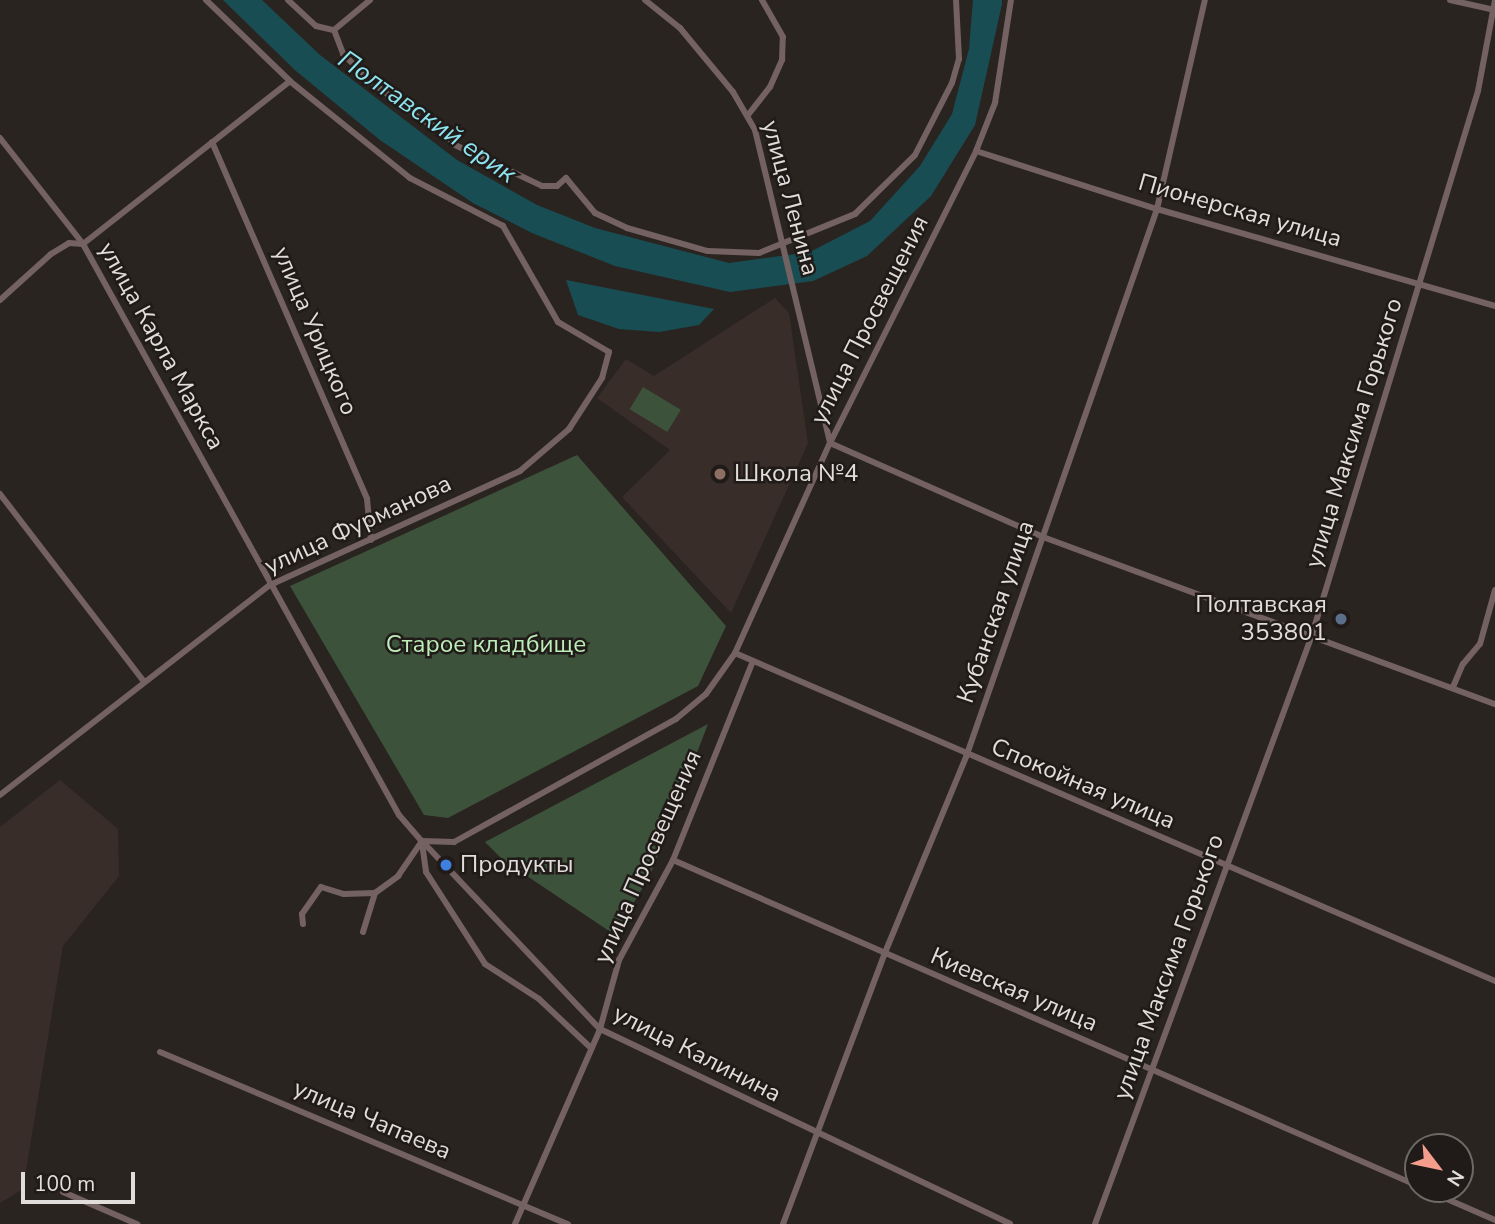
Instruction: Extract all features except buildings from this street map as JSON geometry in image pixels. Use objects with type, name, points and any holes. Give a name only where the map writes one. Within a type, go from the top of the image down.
[{"type":"street","points":[[0,300],[60,248],[69,243],[83,244],[290,81],[206,0]]},
{"type":"street","points":[[288,0],[316,26],[334,30]]},
{"type":"street","points":[[334,30],[370,0]]},
{"type":"street","name":"улица Ленина","points":[[645,0],[680,28],[748,115],[784,246],[830,443]]},
{"type":"street","points":[[748,115],[770,87],[782,60],[783,37],[762,0]]},
{"type":"street","points":[[334,30],[343,54],[374,84],[422,120],[441,129],[455,145],[542,186],[557,186],[566,178],[594,213],[627,228],[708,251],[759,253],[784,246],[855,214],[915,155],[952,83],[959,59],[957,0]]},
{"type":"street","name":"улица Просвещения","points":[[422,841],[454,842],[676,719],[706,694],[735,653],[830,443],[976,151],[995,103],[1011,0]]},
{"type":"street","name":"Кубанская улица","points":[[783,1224],[884,955],[967,757],[1157,209],[1205,0]]},
{"type":"street","points":[[1450,0],[1494,9]]},
{"type":"street","name":"улица Максима Горького","points":[[1095,1224],[1311,638],[1478,91],[1495,0]]},
{"type":"street","name":"улица Фурманова","points":[[0,795],[270,585],[520,471],[569,429],[602,378],[609,352],[558,322],[503,226],[410,178],[290,81]]},
{"type":"street","name":"улица Карла Маркса","points":[[0,138],[83,244],[399,815],[422,841]]},
{"type":"street","name":"улица Урицкого","points":[[212,142],[367,499],[371,540]]},
{"type":"street","name":"Пионерская улица","points":[[976,151],[1157,209],[1420,281],[1495,306]]},
{"type":"street","points":[[830,443],[1043,537],[1495,704]]},
{"type":"street","points":[[0,494],[144,682]]},
{"type":"street","points":[[1454,687],[1463,664],[1480,645],[1495,590]]},
{"type":"street","name":"Спокойная улица","points":[[735,653],[967,757],[1227,865],[1495,981]]},
{"type":"street","name":"улица Просвещения","points":[[515,1224],[600,1029],[618,960],[673,860],[754,661]]},
{"type":"street","points":[[303,924],[302,914],[321,887],[344,894],[374,893],[398,876],[422,841]]},
{"type":"street","points":[[422,841],[426,872],[485,964],[539,999],[591,1048]]},
{"type":"street","name":"улица Калинина","points":[[422,841],[600,1029],[817,1135],[1010,1224]]},
{"type":"street","name":"Киевская улица","points":[[673,860],[884,955],[1404,1180]]},
{"type":"street","points":[[363,932],[374,893]]},
{"type":"street","name":"улица Чапаева","points":[[160,1052],[568,1224]]},
{"type":"street","points":[[63,1192],[137,1224]]},
{"type":"street","points":[[1456,1203],[1495,1220]]},
{"type":"shaded area","name":"Школа №4","points":[[775,298],[789,313],[808,443],[731,613],[622,497],[670,450],[597,398],[626,359],[654,376]]},
{"type":"shaded area","points":[[60,780],[118,829],[119,876],[63,946],[23,1189],[0,1203],[0,827]]},
{"type":"green space","points":[[643,387],[681,410],[667,432],[630,409]]},
{"type":"green space","name":"Старое кладбище","points":[[577,455],[726,626],[698,686],[448,818],[424,815],[290,586]]},
{"type":"green space","points":[[708,724],[650,875],[615,935],[503,860],[485,842]]},
{"type":"water","points":[[223,0],[262,0],[320,55],[457,160],[537,205],[595,228],[729,263],[810,252],[870,221],[920,166],[952,114],[969,49],[973,0],[1002,0],[1002,4],[975,125],[931,196],[867,256],[813,281],[730,292],[615,266],[532,233],[473,203],[380,140],[296,71]]},
{"type":"water","points":[[566,280],[714,309],[699,325],[659,332],[619,329],[578,315]]},
{"type":"place","name":"Школа №4","points":[[720,474]]},
{"type":"place","name":"Полтавская 353801","points":[[1341,619]]},
{"type":"place","name":"Продукты","points":[[446,865]]},
{"type":"water label","name":"Полтавский ерик","points":[[427,117]]}]
